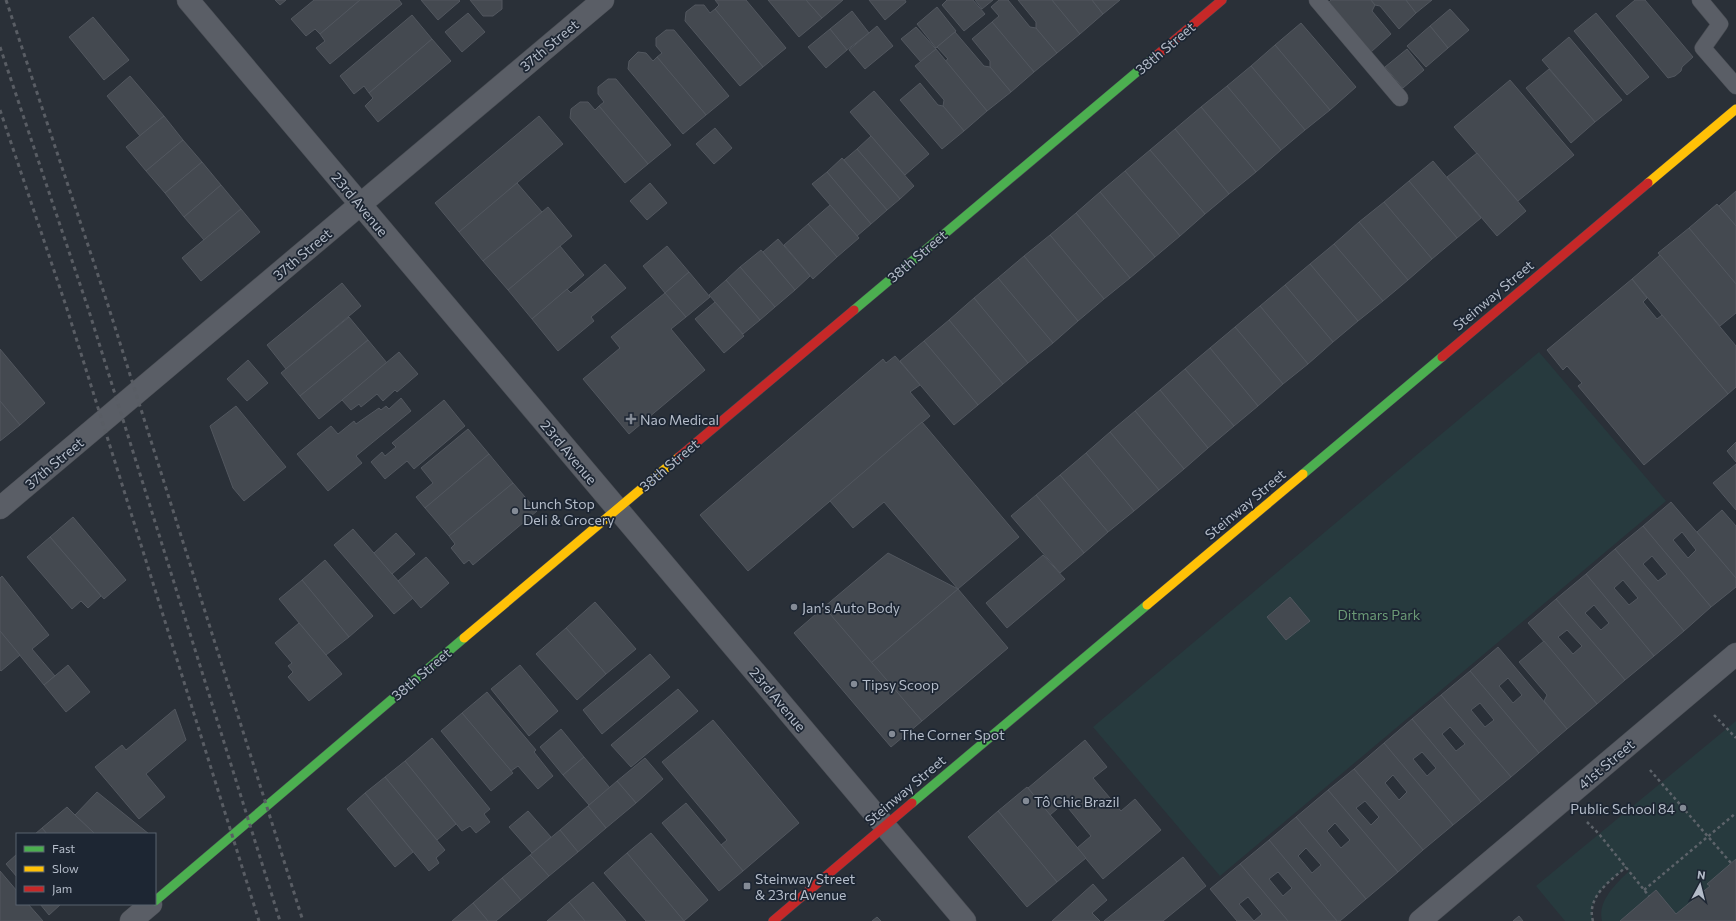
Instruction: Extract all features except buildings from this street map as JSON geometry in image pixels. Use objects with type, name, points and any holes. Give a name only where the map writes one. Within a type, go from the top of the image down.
[{"type":"street","name":"23rd Avenue","points":[[188,0],[965,921]]},
{"type":"street","name":"37th Street","points":[[0,508],[603,0]]},
{"type":"street","name":"38th Street","points":[[156,900],[617,509],[1222,0]]},
{"type":"street","name":"Steinway Street","points":[[772,921],[1736,109]]},
{"type":"street","name":"41st Street","points":[[1420,921],[1736,654]]},
{"type":"street","points":[[131,921],[150,905]]},
{"type":"lane","points":[[1317,0],[1400,98]]},
{"type":"lane","points":[[1700,0],[1720,24],[1703,48],[1736,86]]},
{"type":"path","points":[[1714,715],[1736,738]]},
{"type":"path","points":[[1650,770],[1731,863]]},
{"type":"path","points":[[1644,890],[1736,813]]},
{"type":"path","points":[[1587,822],[1599,834],[1649,896]]},
{"type":"path","points":[[1593,921],[1592,906],[1602,888],[1626,867]]},
{"type":"green space","name":"Ditmars Park","points":[[1539,352],[1666,501],[1220,876],[1093,727]]},
{"type":"green space","name":"Public School 84","points":[[1736,721],[1736,859],[1708,883],[1710,886],[1676,914],[1656,890],[1620,921],[1602,921],[1602,907],[1605,900],[1613,887],[1629,871],[1626,868],[1607,884],[1596,897],[1592,912],[1593,921],[1565,921],[1536,886]]},
{"type":"railway","points":[[6,0],[107,302],[303,921]]},
{"type":"railway","points":[[0,47],[88,308],[280,921]]},
{"type":"railway","points":[[0,110],[67,309],[259,921]]},
{"type":"traffic: fast","points":[[854,310],[1157,55]]},
{"type":"traffic: fast","points":[[1303,474],[1442,357]]},
{"type":"traffic: fast","points":[[912,803],[1147,605]]},
{"type":"traffic: fast","points":[[156,900],[464,638]]},
{"type":"traffic: slow","points":[[1648,183],[1736,109]]},
{"type":"traffic: slow","points":[[464,638],[679,457]]},
{"type":"traffic: slow","points":[[1147,605],[1303,474]]},
{"type":"traffic: jam","points":[[1157,55],[1222,0]]},
{"type":"traffic: jam","points":[[1442,357],[1648,183]]},
{"type":"traffic: jam","points":[[679,457],[854,310]]},
{"type":"traffic: jam","points":[[773,921],[912,803]]},
{"type":"place","name":"Nao Medical","points":[[631,419]]},
{"type":"place","name":"Lunch Stop Deli & Grocery","points":[[515,511]]},
{"type":"place","name":"Jan's Auto Body","points":[[794,607]]},
{"type":"place","name":"Tipsy Scoop","points":[[854,684]]},
{"type":"place","name":"The Corner Spot","points":[[892,734]]},
{"type":"place","name":"Tô Chic Brazil","points":[[1026,801]]},
{"type":"place","name":"Public School 84","points":[[1683,808]]},
{"type":"place","name":"Steinway Street & 23rd Avenue","points":[[747,886]]}]
